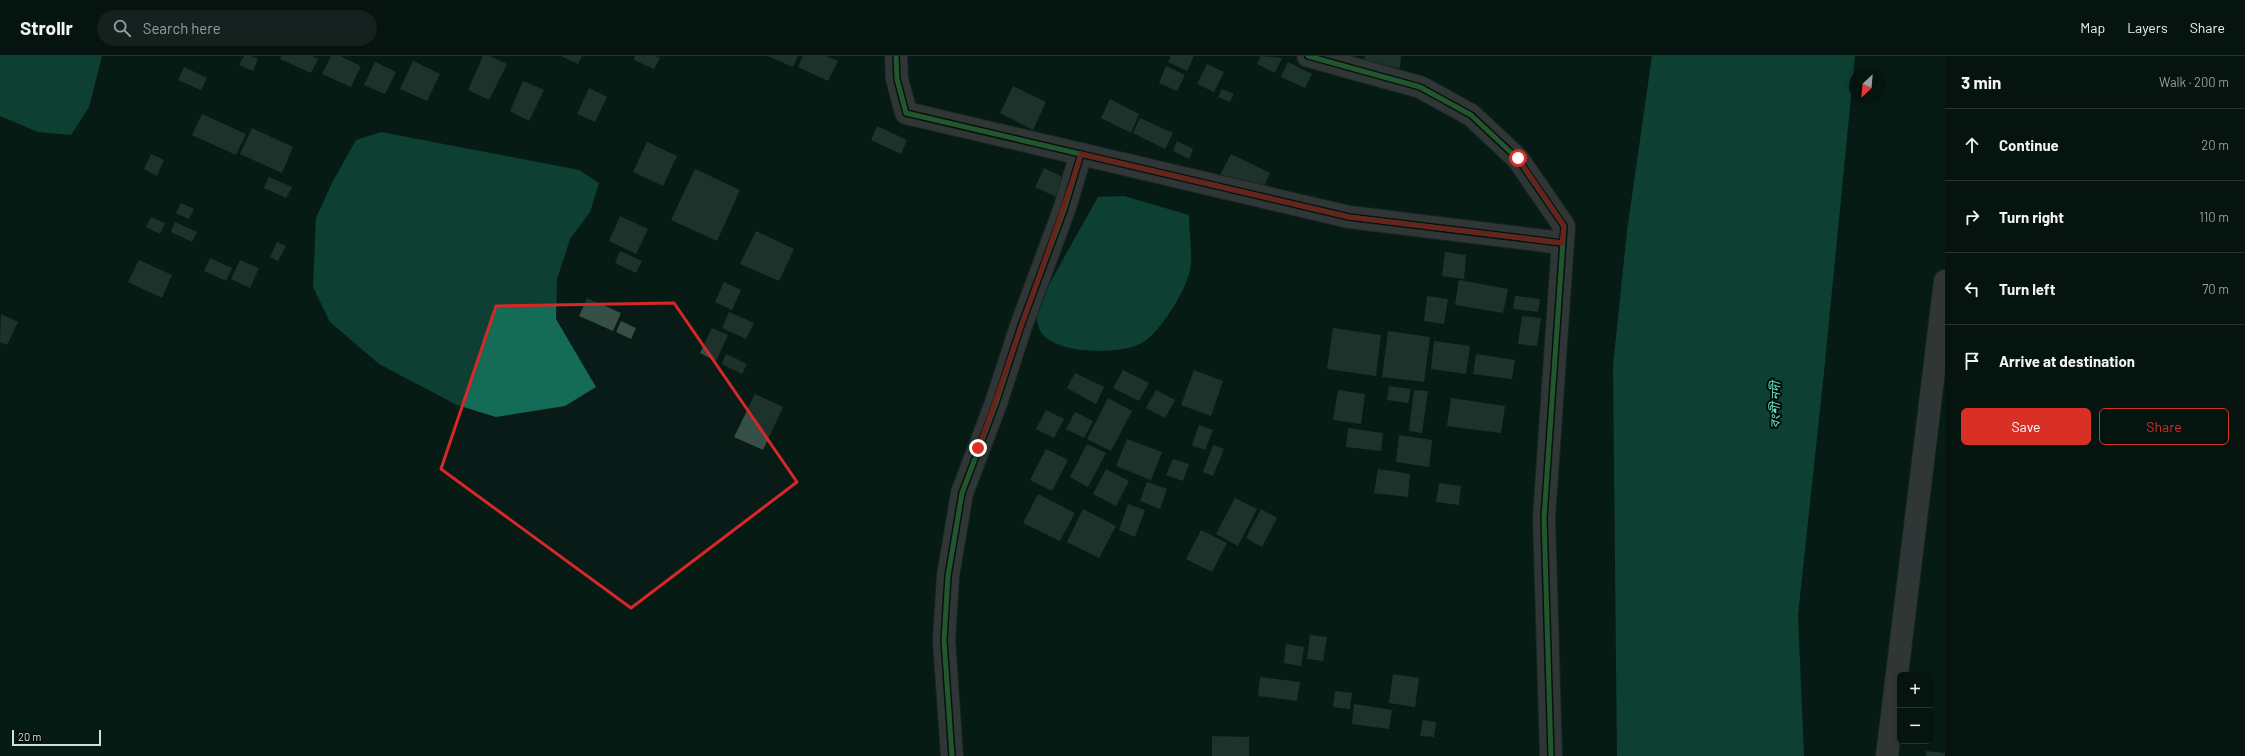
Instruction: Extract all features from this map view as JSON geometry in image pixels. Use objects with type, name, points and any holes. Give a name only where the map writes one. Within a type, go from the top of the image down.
[{"type":"street","points":[[896,56],[897,79],[906,113],[1349,217],[1562,243]]},
{"type":"street","points":[[1308,56],[1420,87],[1471,114],[1518,158],[1564,226],[1544,518],[1551,756]]},
{"type":"street","points":[[952,756],[944,640],[948,576],[962,493],[996,403],[1021,326],[1064,210],[1081,154]]},
{"type":"street","points":[[1887,756],[1945,281]]},
{"type":"highlighted area","points":[[674,303],[797,482],[631,608],[441,469],[496,306]]},
{"type":"water","points":[[0,56],[102,56],[89,107],[71,135],[38,132],[0,116]]},
{"type":"water","name":"বংশী নদী","points":[[1652,56],[1855,56],[1854,68],[1849,68],[1849,104],[1850,104],[1798,615],[1804,756],[1617,756],[1613,366],[1627,231]]},
{"type":"water","points":[[381,132],[579,170],[599,183],[590,212],[570,239],[557,279],[556,319],[596,387],[565,406],[496,417],[457,405],[379,364],[330,322],[313,287],[316,218],[332,183],[356,140]]},
{"type":"water","points":[[1124,196],[1189,215],[1191,264],[1184,288],[1164,321],[1149,338],[1132,347],[1105,351],[1091,351],[1063,346],[1051,341],[1043,335],[1039,328],[1037,306],[1098,197]]},
{"type":"building","points":[[244,56],[251,56],[258,59],[253,71],[239,65]]},
{"type":"building","points":[[281,56],[312,56],[318,59],[311,73],[280,59]]},
{"type":"building","points":[[331,56],[340,56],[361,66],[351,87],[322,74]]},
{"type":"building","points":[[483,56],[490,56],[507,64],[489,100],[468,90]]},
{"type":"building","points":[[561,56],[582,56],[578,64]]},
{"type":"building","points":[[635,56],[655,56],[660,58],[654,69],[634,60]]},
{"type":"building","points":[[768,56],[798,56],[793,67]]},
{"type":"building","points":[[803,56],[826,56],[838,61],[828,81],[798,67]]},
{"type":"building","points":[[1171,56],[1194,56],[1187,71],[1168,62]]},
{"type":"building","points":[[1261,56],[1282,58],[1275,73],[1257,64]]},
{"type":"building","points":[[1365,56],[1401,56],[1400,68],[1364,63]]},
{"type":"building","points":[[413,61],[440,74],[427,101],[400,89]]},
{"type":"building","points":[[375,62],[396,72],[385,94],[364,85]]},
{"type":"building","points":[[1288,62],[1312,74],[1305,88],[1281,77]]},
{"type":"building","points":[[1207,64],[1224,72],[1214,92],[1197,84]]},
{"type":"building","points":[[1166,66],[1185,75],[1177,91],[1159,83]]},
{"type":"building","points":[[184,67],[207,78],[201,90],[178,80]]},
{"type":"building","points":[[523,81],[544,90],[529,121],[510,111]]},
{"type":"building","points":[[1013,86],[1046,102],[1033,130],[1000,113]]},
{"type":"building","points":[[589,88],[607,97],[595,122],[577,114]]},
{"type":"building","points":[[1222,89],[1234,94],[1230,102],[1218,97]]},
{"type":"building","points":[[1110,99],[1139,114],[1131,133],[1101,118]]},
{"type":"building","points":[[202,114],[246,134],[236,155],[192,135]]},
{"type":"building","points":[[1140,118],[1173,133],[1165,149],[1133,133]]},
{"type":"building","points":[[877,126],[907,140],[901,154],[871,140]]},
{"type":"building","points":[[252,128],[293,147],[282,173],[240,154]]},
{"type":"building","points":[[1177,141],[1193,149],[1189,159],[1173,151]]},
{"type":"building","points":[[647,142],[677,156],[663,186],[633,172]]},
{"type":"building","points":[[151,154],[164,160],[157,176],[144,169]]},
{"type":"building","points":[[1231,154],[1270,173],[1258,199],[1218,179]]},
{"type":"building","points":[[1044,168],[1065,178],[1056,197],[1035,187]]},
{"type":"building","points":[[695,169],[740,190],[717,241],[671,220]]},
{"type":"building","points":[[269,177],[292,187],[286,198],[264,188]]},
{"type":"building","points":[[181,203],[194,209],[189,219],[176,213]]},
{"type":"building","points":[[620,216],[648,229],[636,254],[609,241]]},
{"type":"building","points":[[151,217],[165,223],[160,234],[146,227]]},
{"type":"building","points":[[175,222],[197,232],[192,242],[171,232]]},
{"type":"building","points":[[756,231],[794,249],[779,281],[740,264]]},
{"type":"building","points":[[277,242],[286,246],[278,261],[270,257]]},
{"type":"building","points":[[620,251],[642,261],[636,273],[615,263]]},
{"type":"building","points":[[1445,252],[1466,255],[1464,279],[1442,276]]},
{"type":"building","points":[[210,258],[232,268],[226,281],[204,271]]},
{"type":"building","points":[[139,260],[172,275],[162,298],[128,282]]},
{"type":"building","points":[[240,260],[259,268],[250,288],[231,279]]},
{"type":"building","points":[[1459,280],[1508,289],[1503,313],[1455,305]]},
{"type":"building","points":[[724,282],[741,290],[732,310],[715,302]]},
{"type":"building","points":[[1427,296],[1448,299],[1444,324],[1424,321]]},
{"type":"building","points":[[1515,296],[1540,299],[1538,312],[1513,309]]},
{"type":"building","points":[[587,298],[621,313],[613,331],[579,316]]},
{"type":"building","points":[[729,312],[754,323],[746,339],[722,328]]},
{"type":"building","points":[[1,314],[18,322],[7,345],[0,342]]},
{"type":"building","points":[[1522,316],[1541,318],[1537,346],[1518,344]]},
{"type":"building","points":[[621,321],[636,328],[631,339],[616,332]]},
{"type":"building","points":[[712,328],[728,335],[716,361],[700,353]]},
{"type":"building","points":[[1333,328],[1381,335],[1376,376],[1327,369]]},
{"type":"building","points":[[1388,331],[1430,337],[1424,382],[1382,377]]},
{"type":"building","points":[[1434,341],[1470,346],[1466,374],[1431,369]]},
{"type":"building","points":[[726,354],[747,364],[742,374],[722,364]]},
{"type":"building","points":[[1476,354],[1515,360],[1512,379],[1473,374]]},
{"type":"building","points":[[1123,370],[1149,383],[1139,401],[1113,388]]},
{"type":"building","points":[[1194,370],[1223,381],[1211,416],[1181,405]]},
{"type":"building","points":[[1075,373],[1104,387],[1096,404],[1067,388]]},
{"type":"building","points":[[1389,386],[1411,389],[1408,403],[1387,400]]},
{"type":"building","points":[[1156,390],[1175,400],[1165,418],[1146,408]]},
{"type":"building","points":[[1338,390],[1365,394],[1361,424],[1333,420]]},
{"type":"building","points":[[1414,390],[1428,391],[1422,433],[1409,431]]},
{"type":"building","points":[[755,394],[783,407],[763,450],[734,437]]},
{"type":"building","points":[[1108,398],[1132,411],[1111,451],[1087,439]]},
{"type":"building","points":[[1451,398],[1505,406],[1501,433],[1447,426]]},
{"type":"building","points":[[1046,410],[1064,419],[1054,438],[1036,429]]},
{"type":"building","points":[[1075,412],[1093,421],[1084,438],[1066,429]]},
{"type":"building","points":[[1199,425],[1213,430],[1205,450],[1192,445]]},
{"type":"building","points":[[1348,428],[1383,433],[1381,451],[1346,447]]},
{"type":"building","points":[[1399,435],[1432,440],[1429,467],[1396,462]]},
{"type":"building","points":[[1127,439],[1162,452],[1151,480],[1116,466]]},
{"type":"building","points":[[1087,444],[1106,453],[1088,487],[1070,477]]},
{"type":"building","points":[[1213,445],[1224,449],[1213,476],[1203,472]]},
{"type":"building","points":[[1046,449],[1068,460],[1052,491],[1030,480]]},
{"type":"building","points":[[1173,459],[1189,464],[1183,481],[1166,475]]},
{"type":"building","points":[[1106,469],[1129,481],[1116,506],[1093,494]]},
{"type":"building","points":[[1378,469],[1410,474],[1408,497],[1374,493]]},
{"type":"building","points":[[1147,482],[1167,489],[1160,509],[1140,501]]},
{"type":"building","points":[[1439,483],[1461,486],[1459,505],[1436,502]]},
{"type":"building","points":[[1038,494],[1075,513],[1060,541],[1023,523]]},
{"type":"building","points":[[1235,498],[1257,509],[1238,546],[1216,534]]},
{"type":"building","points":[[1128,504],[1145,510],[1135,537],[1119,530]]},
{"type":"building","points":[[1083,509],[1116,526],[1099,558],[1067,542]]},
{"type":"building","points":[[1261,509],[1277,518],[1262,547],[1246,538]]},
{"type":"building","points":[[1201,530],[1227,543],[1212,572],[1186,559]]},
{"type":"building","points":[[1310,635],[1327,637],[1323,661],[1307,659]]},
{"type":"building","points":[[1286,644],[1304,647],[1301,666],[1284,663]]},
{"type":"building","points":[[1393,674],[1419,678],[1415,707],[1389,703]]},
{"type":"building","points":[[1260,677],[1300,682],[1297,701],[1258,696]]},
{"type":"building","points":[[1335,691],[1352,693],[1350,709],[1333,707]]},
{"type":"building","points":[[1354,704],[1392,710],[1389,729],[1352,724]]},
{"type":"building","points":[[1423,720],[1436,722],[1434,737],[1420,736]]},
{"type":"building","points":[[1212,736],[1249,737],[1249,756],[1212,756]]},
{"type":"building","points":[[1926,751],[1945,753],[1945,756],[1926,756]]},
{"type":"cycle path","points":[[896,56],[897,79],[906,113],[1349,217],[1562,243]]},
{"type":"cycle path","points":[[1308,56],[1420,87],[1471,115],[1518,159],[1564,226],[1544,518],[1551,756]]},
{"type":"cycle path","points":[[952,756],[944,640],[948,576],[962,493],[996,403],[1021,326],[1064,210],[1081,154]]},
{"type":"route","points":[[978,448],[996,403],[1021,326],[1064,210],[1081,154],[1349,217],[1562,243],[1564,226],[1518,158]]}]
